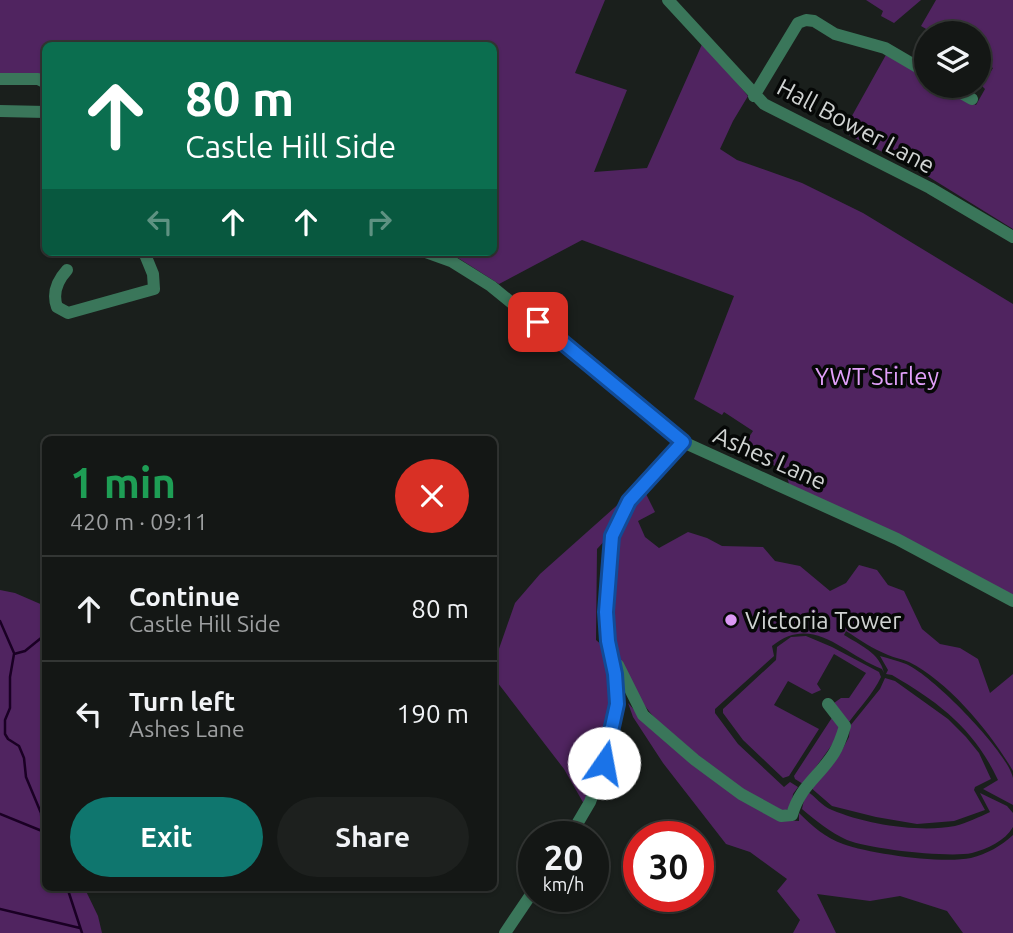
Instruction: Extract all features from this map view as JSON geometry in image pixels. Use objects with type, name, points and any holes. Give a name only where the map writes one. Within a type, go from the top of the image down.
[{"type":"street","name":"Hall Bower Lane","points":[[668,0],[764,104],[930,188],[1013,237]]},
{"type":"street","points":[[754,96],[798,23],[806,20],[835,34],[885,48],[914,65]]},
{"type":"street","points":[[0,79],[42,81]]},
{"type":"street","points":[[0,111],[42,112]]},
{"type":"street","points":[[67,270],[60,278],[54,299],[57,307],[68,313],[154,289],[153,274],[146,256]]},
{"type":"street","name":"Ashes Lane","points":[[437,256],[451,261],[501,294],[683,442],[897,539],[1013,601]]},
{"type":"street","points":[[579,821],[590,802],[604,763],[617,704],[606,612],[612,536],[629,501],[683,442]]},
{"type":"street","points":[[611,657],[617,663],[643,715],[695,760],[741,794],[782,816],[792,815],[804,787],[833,755],[840,741],[845,726],[828,704]]},
{"type":"street","points":[[505,933],[519,912]]},
{"type":"green space","name":"YWT Stirley","points":[[0,0],[605,0],[575,73],[627,90],[594,172],[647,168],[703,42],[748,96],[720,149],[737,160],[802,183],[863,213],[1013,304],[1013,596],[789,484],[786,473],[743,446],[753,431],[724,412],[722,415],[694,399],[734,296],[582,240],[499,284],[455,256],[497,256],[497,42],[42,42],[42,75],[34,73],[0,75]]},
{"type":"green space","points":[[866,0],[921,0],[894,23],[881,16],[883,11]]},
{"type":"green space","points":[[936,0],[1013,0],[1013,229],[916,169],[843,132],[887,53],[914,69],[914,98],[964,98],[976,105],[980,98],[991,98],[991,21],[924,21]]},
{"type":"green space","points":[[645,492],[655,512],[638,521],[645,537],[659,548],[688,532],[722,546],[763,547],[775,561],[800,566],[830,591],[846,583],[859,565],[877,570],[888,585],[904,591],[922,629],[940,644],[960,648],[978,659],[990,693],[1013,674],[1013,771],[981,725],[939,682],[909,662],[877,650],[846,631],[844,635],[874,655],[882,666],[884,673],[882,669],[828,640],[801,634],[787,637],[772,646],[774,656],[715,709],[715,713],[738,744],[784,787],[790,782],[798,787],[793,794],[791,808],[783,811],[757,798],[706,765],[661,725],[642,701],[626,676],[613,641],[611,625],[614,571],[620,535],[629,513]]},
{"type":"green space","points":[[623,500],[608,537],[597,549],[596,640],[603,646],[614,689],[599,766],[584,804],[564,769],[497,682],[497,654],[515,603],[540,574]]},
{"type":"green space","points":[[0,590],[15,593],[42,605],[42,891],[86,891],[98,916],[102,933],[0,933]]},
{"type":"green space","points":[[806,636],[879,672],[881,677],[803,784],[794,776],[835,713],[834,703],[841,698],[849,698],[866,673],[834,654],[817,684],[821,690],[812,694],[788,681],[774,705],[819,729],[789,776],[783,778],[743,740],[723,713],[723,709],[776,660],[777,647],[791,637]]},
{"type":"green space","points":[[880,656],[906,664],[933,682],[984,733],[1008,766],[1013,778],[1013,805],[983,789],[998,780],[989,762],[967,732],[925,696],[886,674],[888,670]]},
{"type":"green space","points":[[885,678],[895,681],[948,719],[979,753],[991,779],[974,790],[985,810],[954,821],[917,824],[832,806],[810,787],[842,750],[849,737],[850,726],[880,689]]},
{"type":"green space","points":[[628,703],[637,713],[780,820],[799,821],[799,813],[820,831],[843,844],[907,857],[958,860],[988,852],[1013,835],[1013,933],[963,933],[947,911],[900,896],[870,901],[817,894],[836,933],[793,933],[800,920],[777,891],[787,879],[750,852],[726,844],[714,829],[714,821],[708,821],[663,763],[633,717]]},
{"type":"green space","points":[[806,791],[828,808],[845,815],[909,828],[955,826],[990,812],[980,793],[1007,806],[1013,813],[1013,827],[995,844],[972,853],[928,853],[873,847],[841,837],[802,809]]},
{"type":"waterway","points":[[0,621],[14,653]]},
{"type":"waterway","points":[[42,637],[25,651],[14,654],[10,677],[10,708],[5,720],[5,734],[19,746],[24,758],[26,777],[41,813],[42,827]]},
{"type":"waterway","points":[[0,814],[42,831]]},
{"type":"waterway","points":[[68,891],[82,933]]},
{"type":"waterway","points":[[0,909],[80,928]]},
{"type":"place","name":"Victoria Tower","points":[[731,620]]},
{"type":"route","points":[[538,322],[683,442],[629,501],[612,536],[606,612],[617,704],[604,763]]}]
